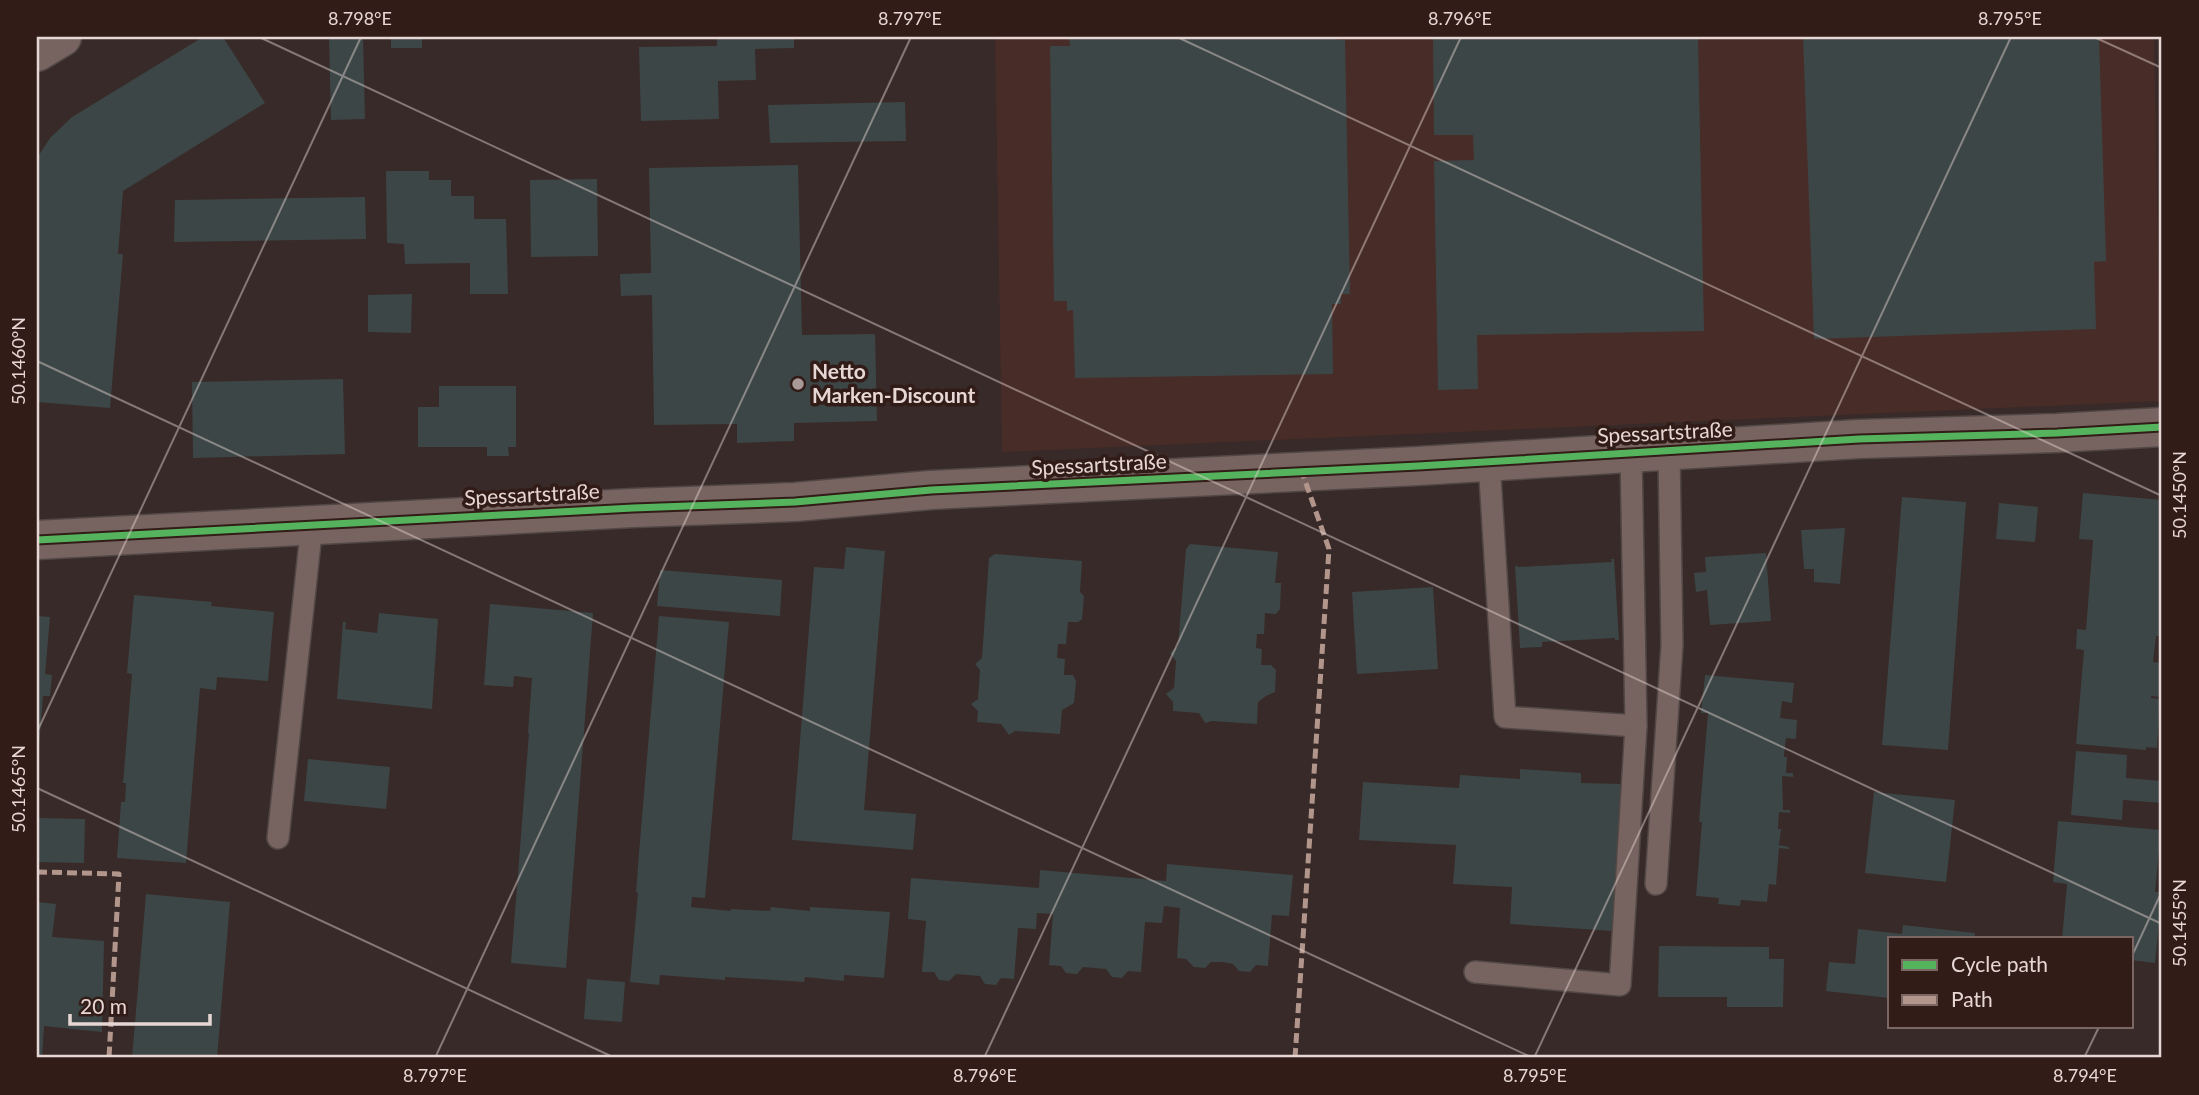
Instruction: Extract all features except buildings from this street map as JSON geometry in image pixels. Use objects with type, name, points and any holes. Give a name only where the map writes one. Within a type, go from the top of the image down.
[{"type":"street","points":[[37,52],[62,37]]},
{"type":"street","name":"Spessartstraße","points":[[37,540],[312,524],[795,502],[931,490],[1859,439],[2162,427]]},
{"type":"lane","points":[[1656,884],[1672,645],[1669,451]]},
{"type":"lane","points":[[1475,972],[1620,985],[1636,726],[1631,453]]},
{"type":"lane","points":[[1489,461],[1505,717],[1636,726]]},
{"type":"lane","points":[[278,838],[312,524]]},
{"type":"shaded area","points":[[995,37],[2154,37],[2161,401],[1002,452]]},
{"type":"marked path","points":[[1295,1058],[1329,549],[1302,472]]},
{"type":"marked path","points":[[37,872],[119,874],[109,1058]]},
{"type":"cycle path","points":[[37,540],[633,508],[795,502],[931,490],[1418,466],[1859,439],[2162,427]]},
{"type":"place","name":"Netto Marken-Discount","points":[[798,384]]}]
